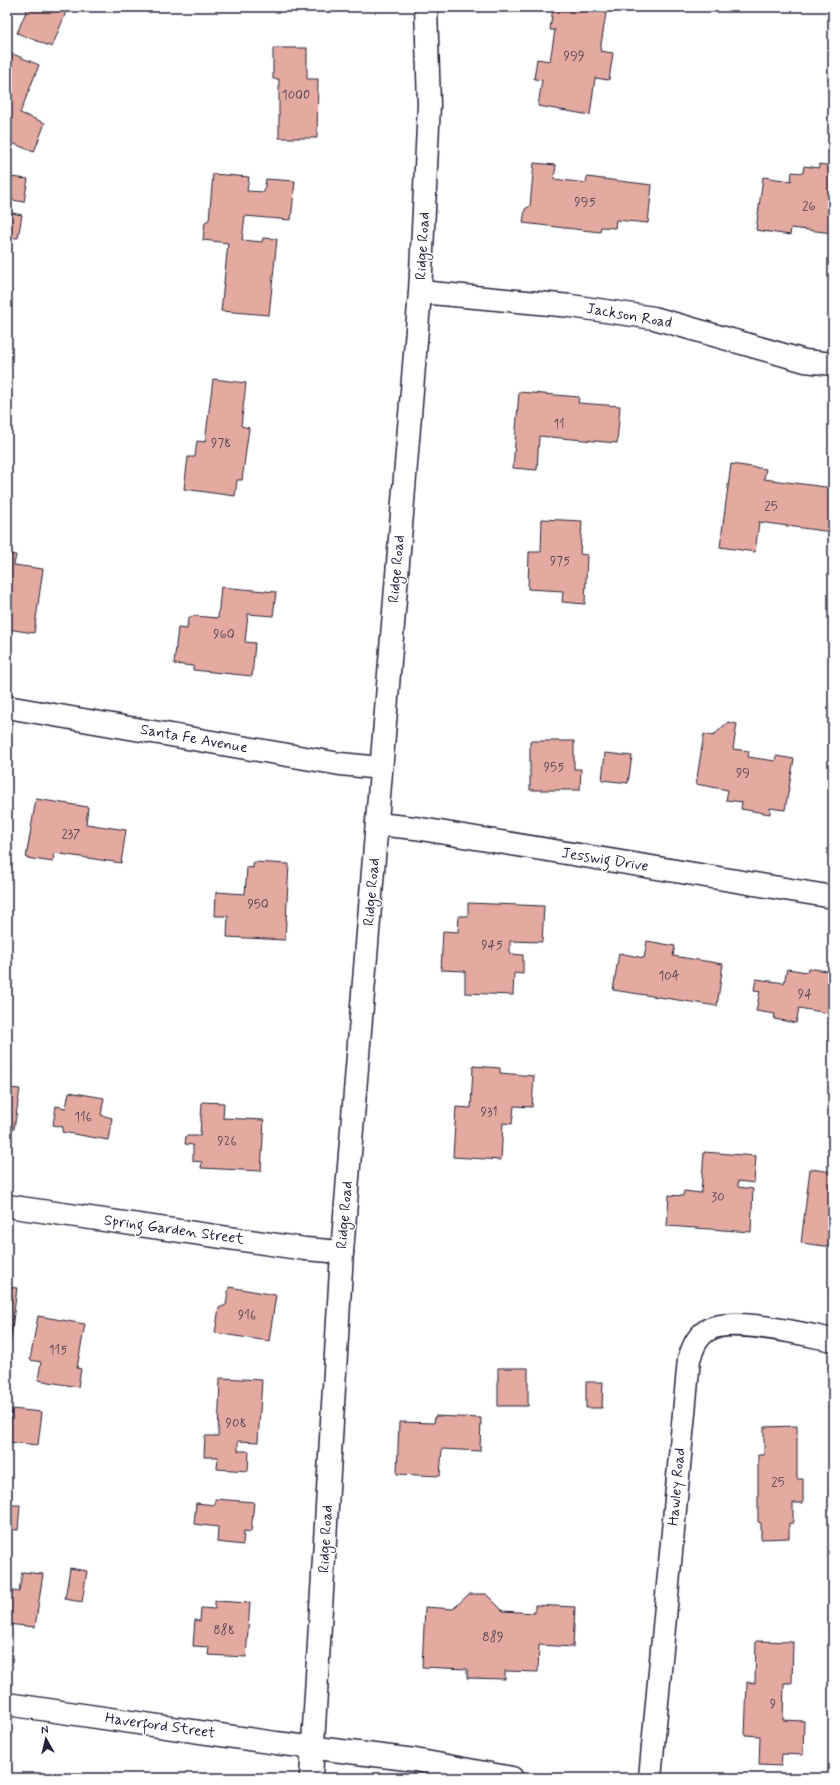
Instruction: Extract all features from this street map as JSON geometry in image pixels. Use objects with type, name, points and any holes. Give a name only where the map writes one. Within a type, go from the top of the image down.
[{"type":"street","name":"Ridge Road","points":[[311,1778],[314,1748],[342,1252],[420,292],[429,105],[426,7]]},
{"type":"street","name":"Jackson Road","points":[[420,292],[571,306],[654,318],[805,361],[833,364]]},
{"type":"street","name":"Santa Fe Avenue","points":[[7,707],[340,764],[381,768]]},
{"type":"street","name":"Jesswig Drive","points":[[377,824],[415,828],[833,897]]},
{"type":"street","name":"Spring Garden Street","points":[[7,1206],[305,1249],[342,1252]]},
{"type":"street","name":"Hawley Road","points":[[650,1778],[689,1359],[695,1343],[707,1330],[724,1325],[740,1324],[833,1340]]},
{"type":"street","name":"Haverford Street","points":[[7,1704],[314,1748],[415,1760],[512,1778]]},
{"type":"building","points":[[28,7],[68,7],[52,47],[17,33]]},
{"type":"building","points":[[553,7],[607,7],[600,51],[613,53],[609,80],[595,78],[590,115],[538,106],[542,80],[534,79],[537,59],[550,61],[555,30],[550,30]]},
{"type":"building","points":[[273,48],[307,48],[307,79],[318,79],[317,138],[279,138],[279,79],[273,79]]},
{"type":"building","points":[[13,54],[39,65],[20,113],[45,123],[34,152],[7,141],[7,67]]},
{"type":"building","points":[[534,163],[556,165],[554,179],[586,183],[587,177],[652,185],[648,223],[616,220],[615,228],[601,227],[600,232],[523,223],[525,209],[530,206]]},
{"type":"building","points":[[819,164],[833,166],[833,233],[791,228],[790,235],[756,230],[763,177],[791,181],[792,172],[803,173],[804,166],[819,168]]},
{"type":"building","points":[[7,171],[11,177],[28,179],[24,202],[7,199]]},
{"type":"building","points":[[213,174],[249,177],[247,191],[264,192],[266,179],[295,181],[291,220],[245,216],[242,240],[262,242],[263,238],[277,239],[269,315],[221,311],[228,243],[203,240],[205,222],[209,220]]},
{"type":"building","points":[[7,212],[22,215],[18,238],[7,237]]},
{"type":"building","points":[[213,379],[246,383],[241,426],[249,428],[242,480],[237,480],[235,496],[184,489],[188,457],[195,457],[197,441],[205,442]]},
{"type":"building","points":[[519,392],[579,397],[578,403],[620,406],[617,443],[539,436],[537,470],[513,468]]},
{"type":"building","points":[[731,464],[766,469],[764,479],[833,488],[831,532],[759,522],[755,552],[720,547]]},
{"type":"building","points":[[542,519],[582,521],[580,554],[587,555],[585,604],[562,602],[563,591],[528,589],[529,552],[541,552]]},
{"type":"building","points":[[7,554],[16,555],[14,565],[43,569],[34,633],[7,629]]},
{"type":"building","points":[[221,587],[276,592],[273,616],[248,614],[245,642],[255,643],[252,676],[193,670],[193,666],[174,664],[178,628],[187,629],[188,619],[194,616],[218,618]]},
{"type":"building","points":[[728,722],[737,724],[733,749],[749,751],[748,757],[775,761],[776,756],[794,759],[785,810],[770,808],[770,814],[741,809],[742,802],[726,800],[728,790],[696,784],[704,734],[713,736]]},
{"type":"building","points":[[530,741],[574,741],[574,769],[581,769],[580,790],[530,790]]},
{"type":"building","points":[[605,753],[632,756],[628,783],[602,780]]},
{"type":"building","points":[[36,799],[88,807],[86,824],[126,830],[121,863],[54,853],[53,862],[26,858]]},
{"type":"building","points":[[253,862],[289,864],[285,940],[227,937],[228,916],[215,916],[216,892],[245,894],[247,867],[253,868]]},
{"type":"building","points":[[468,903],[544,906],[542,942],[510,941],[510,954],[523,955],[523,974],[514,973],[513,995],[465,993],[465,971],[441,970],[443,931],[458,932],[459,916],[468,916]]},
{"type":"building","points":[[647,941],[675,946],[673,956],[723,964],[717,1006],[613,990],[619,953],[644,958]]},
{"type":"building","points":[[808,968],[833,972],[833,1014],[799,1008],[796,1023],[774,1019],[775,1014],[756,1011],[760,991],[754,990],[756,979],[784,983],[787,969],[807,972]]},
{"type":"building","points":[[473,1066],[500,1068],[500,1073],[534,1076],[532,1107],[514,1106],[512,1124],[503,1123],[501,1160],[453,1157],[456,1107],[471,1108]]},
{"type":"building","points":[[7,1068],[12,1068],[9,1088],[20,1089],[14,1129],[7,1128]]},
{"type":"building","points":[[69,1092],[104,1098],[101,1115],[112,1118],[108,1140],[62,1132],[63,1127],[53,1125],[56,1106],[66,1108]]},
{"type":"building","points":[[202,1102],[224,1103],[223,1118],[264,1120],[261,1171],[201,1168],[202,1162],[193,1161],[193,1145],[185,1144],[186,1136],[200,1136]]},
{"type":"building","points":[[704,1152],[756,1156],[754,1183],[738,1181],[738,1187],[753,1189],[751,1232],[667,1226],[669,1195],[683,1196],[684,1191],[701,1193]]},
{"type":"building","points":[[810,1169],[833,1172],[833,1247],[801,1243]]},
{"type":"building","points":[[7,1287],[17,1288],[9,1353],[7,1352]]},
{"type":"building","points":[[229,1287],[276,1295],[269,1341],[215,1333],[219,1308],[226,1305]]},
{"type":"building","points":[[38,1316],[85,1324],[77,1368],[81,1369],[78,1387],[38,1380],[41,1362],[30,1360]]},
{"type":"building","points":[[498,1368],[528,1368],[528,1406],[498,1406]]},
{"type":"building","points":[[220,1378],[262,1380],[258,1442],[238,1441],[238,1451],[249,1451],[248,1471],[217,1469],[218,1457],[204,1457],[205,1436],[218,1436]]},
{"type":"building","points":[[586,1382],[603,1382],[602,1408],[586,1408]]},
{"type":"building","points":[[12,1409],[42,1412],[38,1445],[8,1442]]},
{"type":"building","points":[[435,1416],[481,1418],[480,1451],[442,1449],[440,1476],[397,1474],[399,1422],[434,1423]]},
{"type":"building","points":[[797,1426],[797,1479],[803,1479],[803,1503],[793,1503],[793,1523],[789,1523],[789,1538],[761,1539],[761,1523],[758,1522],[758,1455],[764,1455],[764,1427]]},
{"type":"building","points":[[215,1499],[254,1502],[251,1532],[244,1531],[243,1545],[217,1542],[218,1527],[194,1524],[196,1503],[215,1505]]},
{"type":"building","points":[[7,1505],[20,1505],[18,1530],[7,1529]]},
{"type":"building","points":[[70,1568],[87,1571],[82,1602],[65,1599]]},
{"type":"building","points":[[22,1572],[43,1574],[35,1627],[7,1624],[7,1590],[19,1592]]},
{"type":"building","points":[[469,1594],[486,1594],[503,1611],[535,1613],[535,1605],[575,1607],[573,1647],[539,1645],[538,1672],[505,1671],[505,1679],[467,1678],[467,1669],[422,1667],[425,1607],[453,1609]]},
{"type":"building","points":[[215,1601],[250,1603],[246,1657],[208,1655],[209,1647],[193,1646],[195,1620],[200,1621],[201,1608],[215,1609]]},
{"type":"building","points":[[756,1641],[793,1642],[792,1683],[784,1683],[783,1720],[804,1721],[803,1755],[782,1754],[781,1766],[759,1765],[760,1736],[745,1735],[747,1682],[755,1683]]}]
